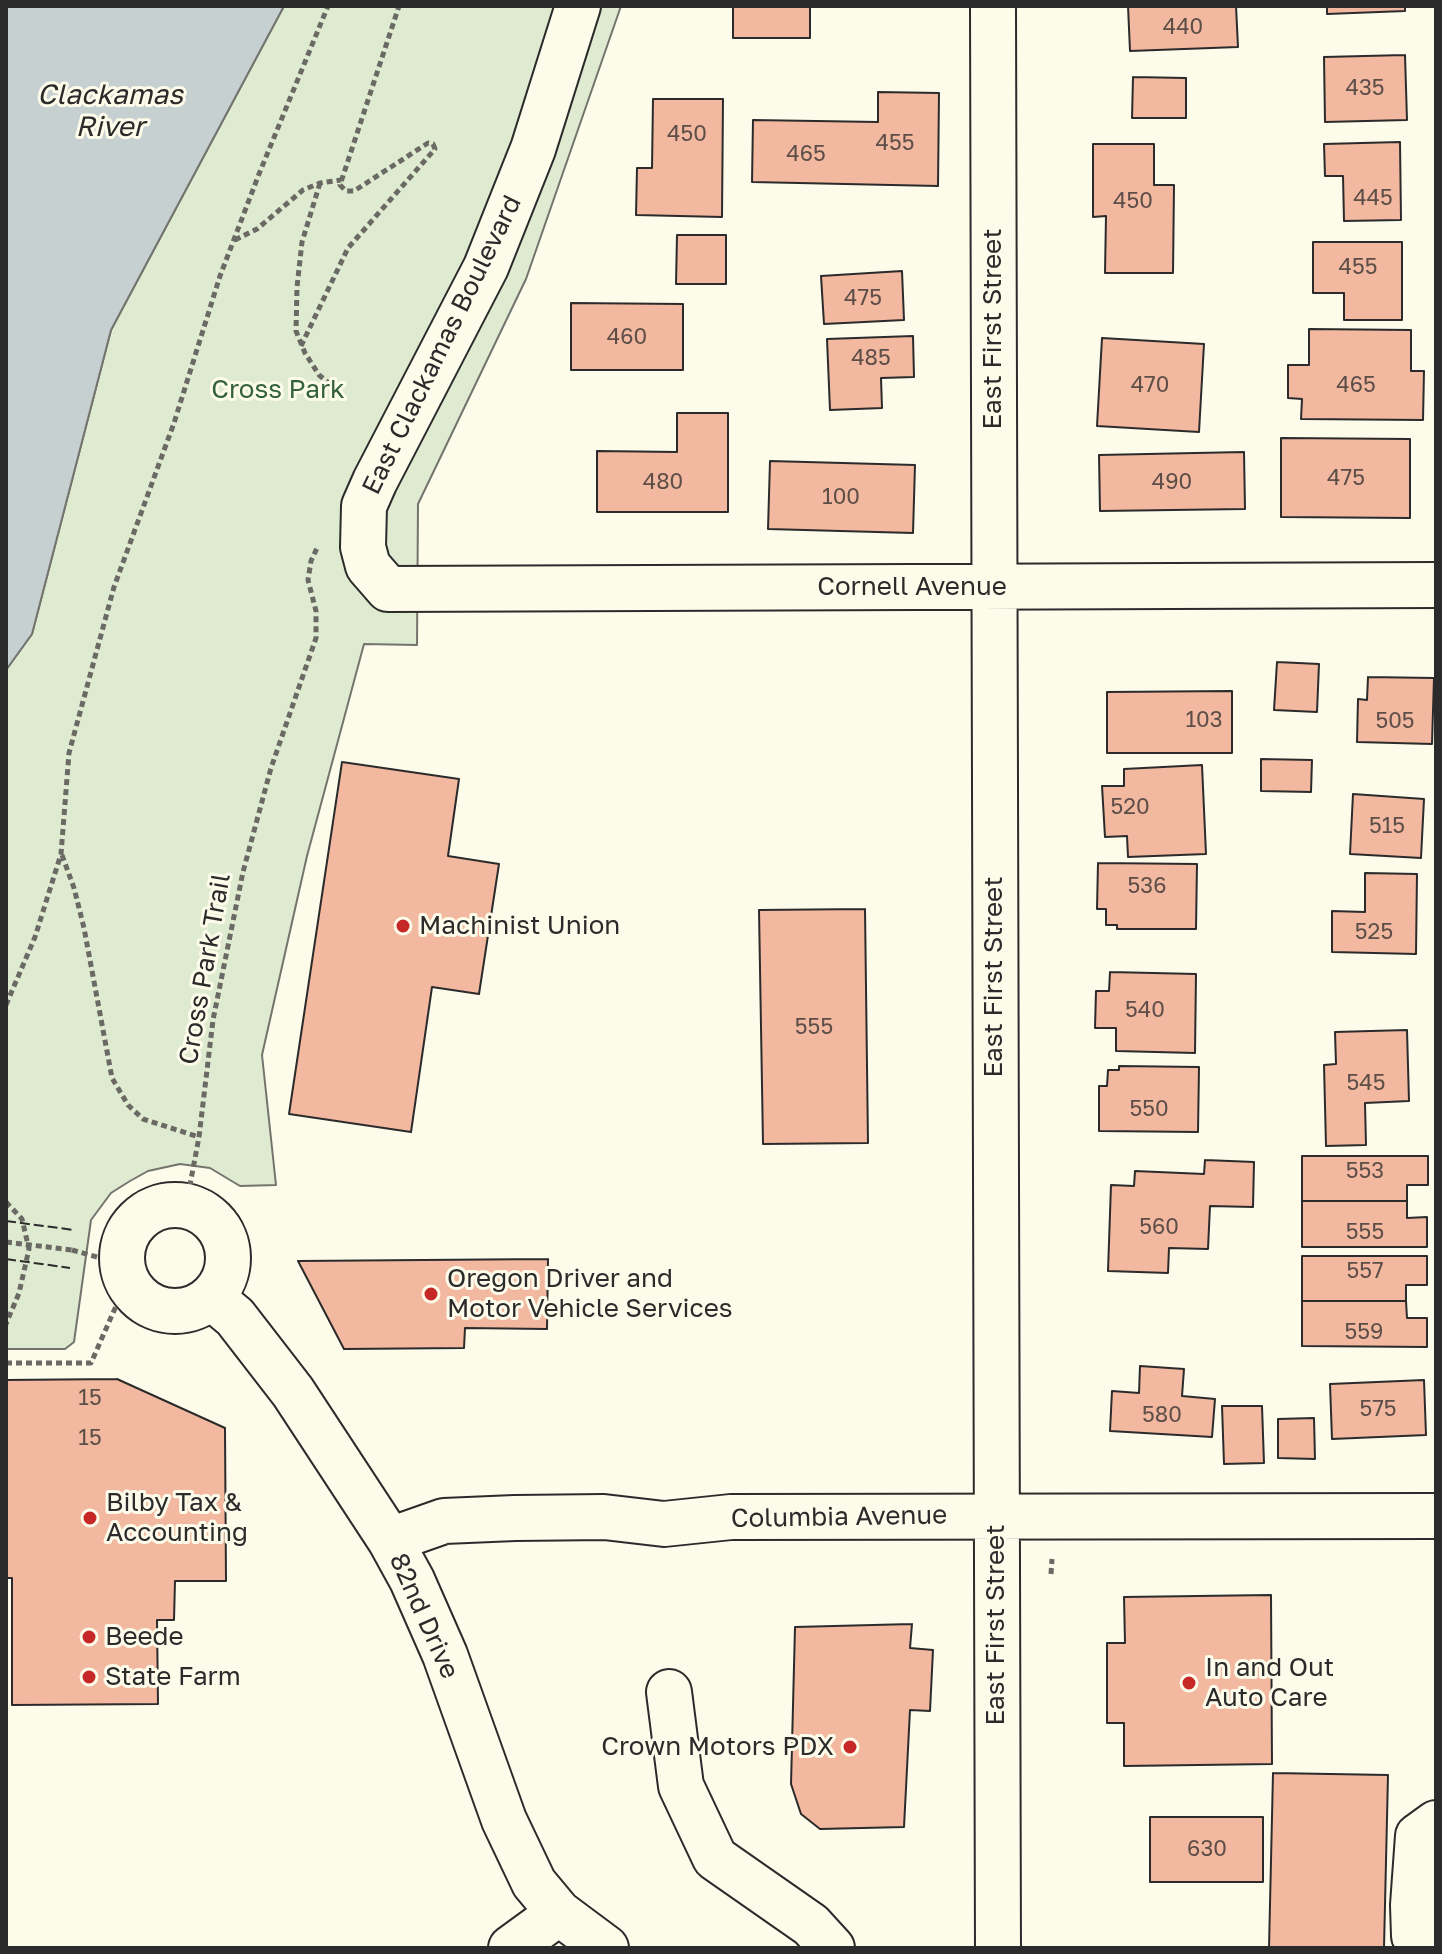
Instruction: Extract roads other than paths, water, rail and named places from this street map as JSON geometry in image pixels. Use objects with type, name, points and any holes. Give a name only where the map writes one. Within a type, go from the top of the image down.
[{"type":"street","name":"East Clackamas Boulevard","points":[[388,589],[368,566],[363,547],[364,506],[486,267],[533,149],[578,6]]},
{"type":"street","name":"East First Street","points":[[993,6],[998,1948]]},
{"type":"street","name":"Cornell Avenue","points":[[388,589],[1436,585]]},
{"type":"street","points":[[186,1206],[210,1218],[224,1239],[228,1257],[225,1276],[211,1297],[187,1310],[170,1311],[153,1307],[137,1296],[110,1265],[134,1224],[145,1214],[159,1208],[186,1206]]},
{"type":"street","name":"82nd Drive","points":[[211,1297],[235,1317],[293,1392],[390,1540],[412,1580],[445,1655],[515,1848],[534,1883],[559,1913],[606,1948]]},
{"type":"street","name":"Columbia Avenue","points":[[390,1540],[444,1521],[515,1518],[604,1517],[664,1524],[731,1517],[1436,1516]]},
{"type":"street","points":[[669,1692],[681,1786],[715,1858],[811,1925],[832,1948]]},
{"type":"street","points":[[1436,1823],[1418,1836],[1413,1905],[1414,1936],[1436,1947]]},
{"type":"street","points":[[511,1948],[559,1913]]},
{"type":"water","name":"Clackamas River","points":[[6,6],[284,6],[111,330],[32,634],[6,670]]},
{"type":"place","name":"Machinist Union","points":[[403,926]]},
{"type":"place","name":"Oregon Driver and Motor Vehicle Services","points":[[431,1294]]},
{"type":"place","name":"Bilby Tax & Accounting","points":[[90,1518]]},
{"type":"place","name":"Beede","points":[[89,1637]]},
{"type":"place","name":"State Farm","points":[[89,1677]]},
{"type":"place","name":"In and Out Auto Care","points":[[1189,1683]]},
{"type":"place","name":"Crown Motors PDX","points":[[850,1747]]},
{"type":"park label","name":"Cross Park","points":[[278,390]]}]
